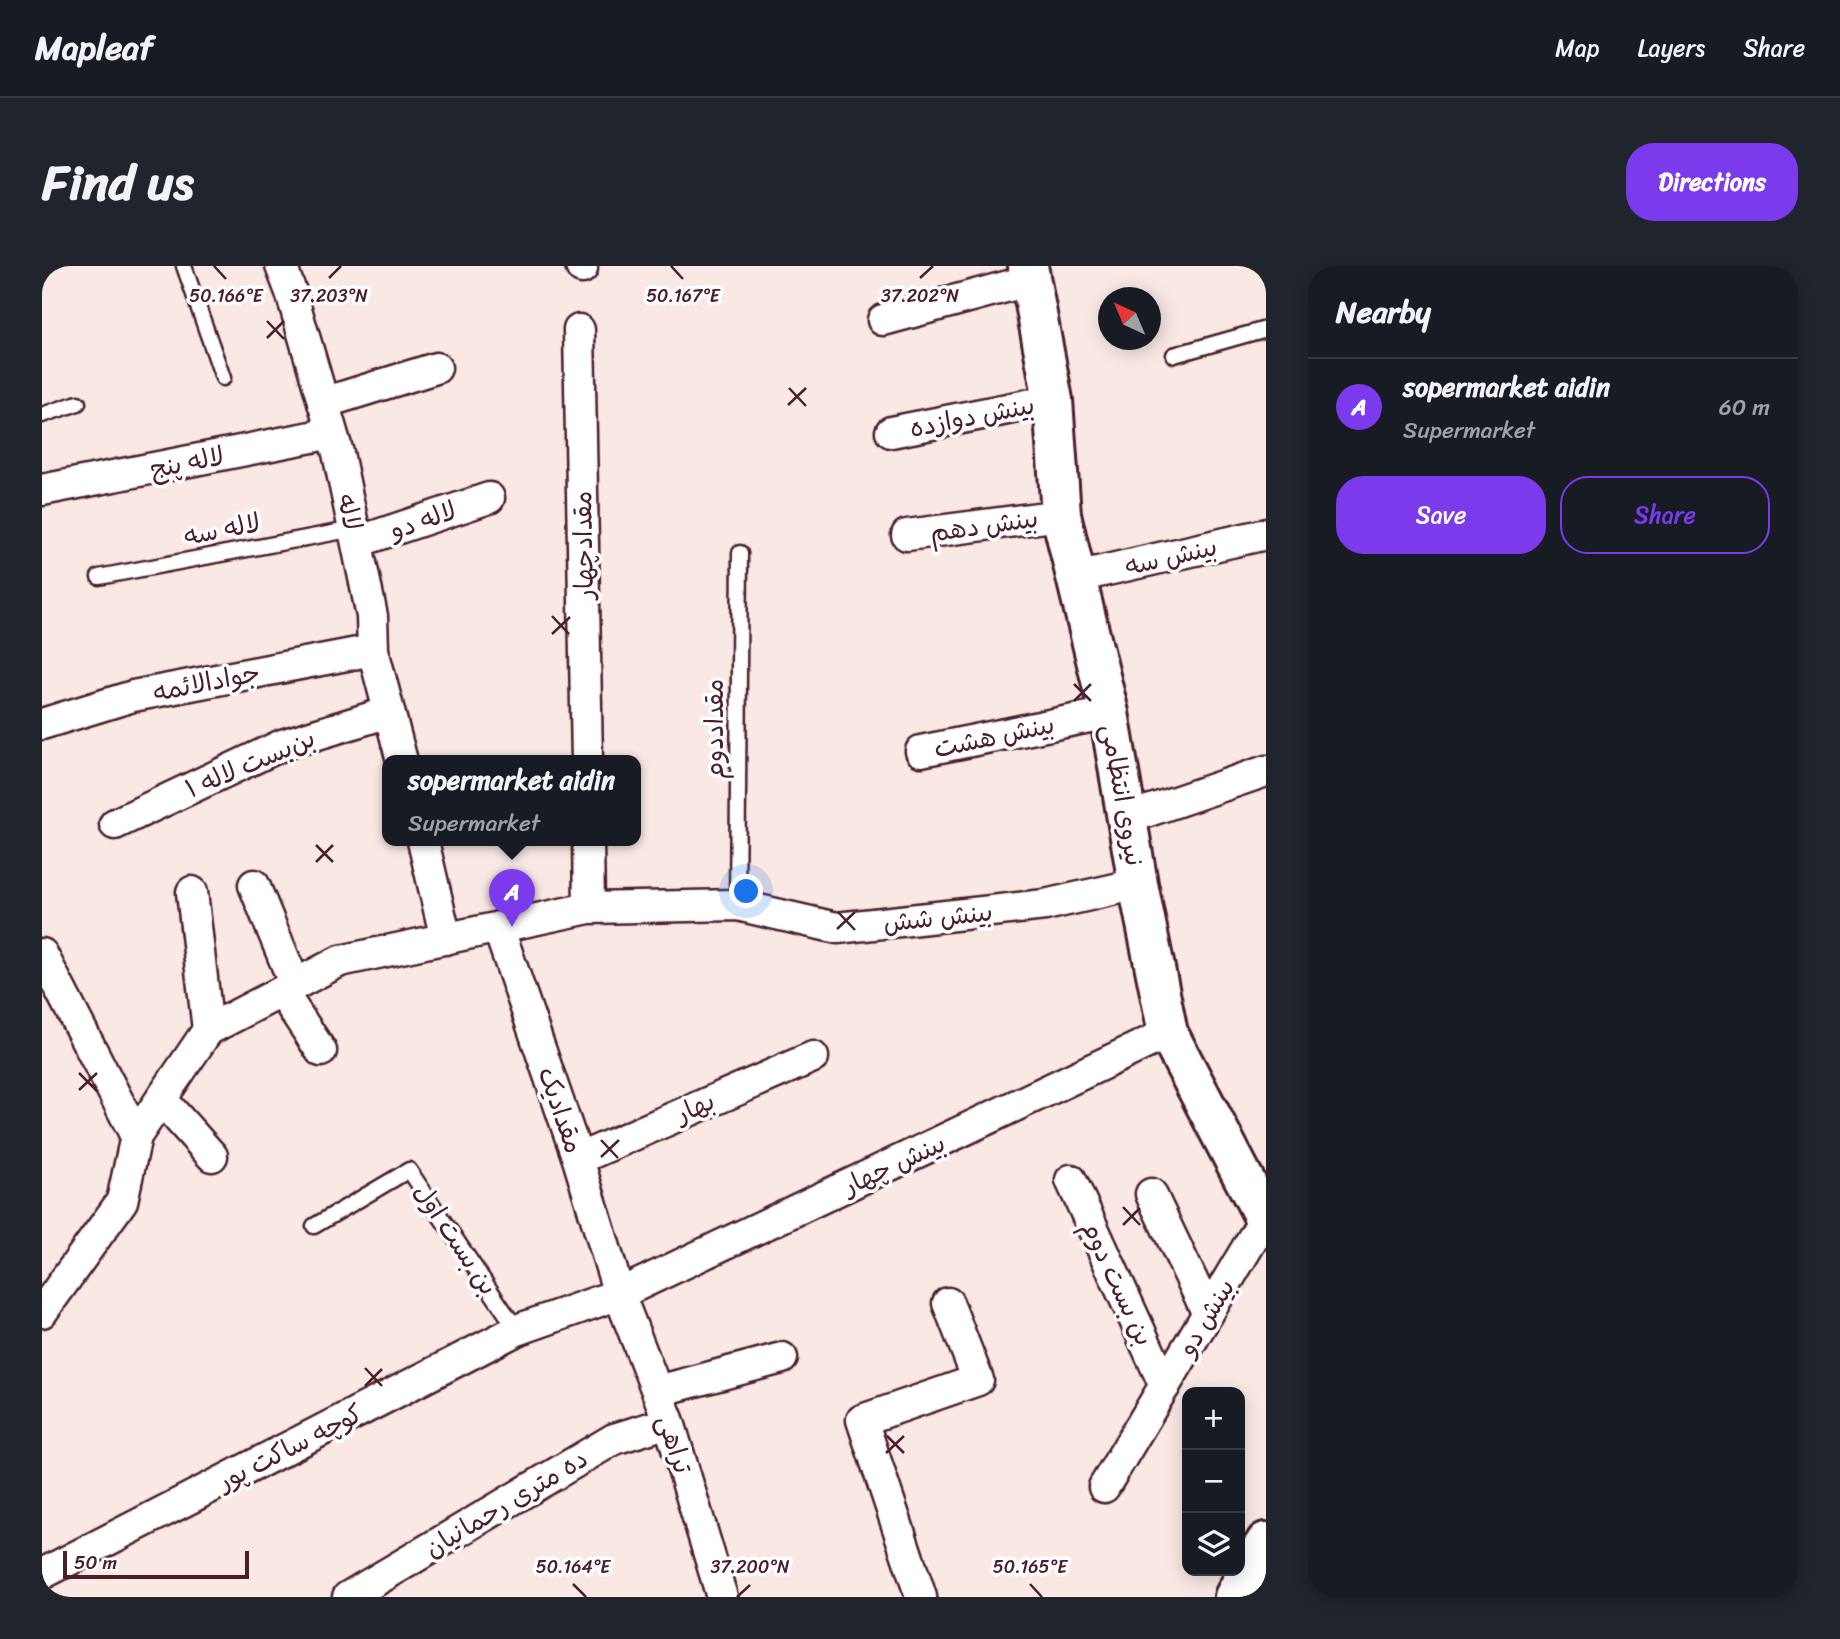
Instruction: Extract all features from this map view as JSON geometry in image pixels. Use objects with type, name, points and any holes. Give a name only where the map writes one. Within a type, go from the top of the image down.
[{"type":"main road","name":"نیروی انتظامی","points":[[1029,273],[1052,400],[1061,515],[1109,713],[1138,884],[1168,1033],[1265,1220]]},
{"type":"main road","points":[[1234,1597],[1264,1545]]},
{"type":"main road","points":[[1258,1597],[1252,1581],[1253,1567],[1264,1545]]},
{"type":"street","name":"لاله","points":[[281,266],[332,433],[372,616],[373,650],[400,755]]},
{"type":"street","points":[[883,320],[1029,273]]},
{"type":"street","name":"مقدادچهار","points":[[579,330],[587,755]]},
{"type":"street","points":[[323,403],[436,368]]},
{"type":"street","name":"بینش دوازده","points":[[891,432],[1052,400]]},
{"type":"street","name":"لاله پنج","points":[[42,491],[332,433]]},
{"type":"street","name":"لاله دو","points":[[355,536],[489,498]]},
{"type":"street","name":"بینش دهم","points":[[907,535],[1061,515]]},
{"type":"street","name":"بینش سه","points":[[1076,577],[1266,534]]},
{"type":"street","name":"جوادالائمه","points":[[42,724],[133,696],[373,650]]},
{"type":"street","name":"بن‌بست لاله ۱","points":[[116,824],[282,745],[389,712]]},
{"type":"street","name":"بینش هشت","points":[[921,751],[1109,713]]},
{"type":"street","points":[[1128,818],[1266,771]]},
{"type":"street","points":[[424,846],[446,939]]},
{"type":"street","points":[[588,846],[589,908]]},
{"type":"street","name":"بینش شش","points":[[208,1030],[340,961],[589,908],[737,905],[837,928],[1045,905],[1138,884]]},
{"type":"street","points":[[254,885],[288,988],[321,1051]]},
{"type":"street","points":[[42,1312],[122,1201],[136,1136],[208,1030],[192,892]]},
{"type":"street","name":"مقدادیک","points":[[498,927],[578,1159],[619,1294]]},
{"type":"street","points":[[42,954],[136,1136]]},
{"type":"street","name":"بینش چهار","points":[[619,1294],[1168,1033]]},
{"type":"street","name":"بهار","points":[[578,1159],[813,1057]]},
{"type":"street","points":[[161,1099],[212,1156]]},
{"type":"street","name":"بن بست دوم","points":[[1071,1180],[1164,1386]]},
{"type":"street","points":[[1151,1194],[1208,1314]]},
{"type":"street","name":"بینش دو","points":[[1104,1487],[1265,1220]]},
{"type":"street","name":"کوچه ساکت پور","points":[[42,1574],[517,1330],[619,1294]]},
{"type":"street","name":"تراهی","points":[[619,1294],[670,1422],[722,1597]]},
{"type":"street","points":[[921,1597],[862,1420],[978,1380],[948,1303]]},
{"type":"street","points":[[658,1391],[782,1358]]},
{"type":"street","name":"ده متری رحمانیان","points":[[348,1597],[614,1439],[670,1422]]},
{"type":"lane","points":[[184,266],[223,378]]},
{"type":"lane","points":[[1174,355],[1266,329]]},
{"type":"lane","points":[[42,415],[78,403]]},
{"type":"lane","name":"لاله سه","points":[[99,577],[355,536]]},
{"type":"lane","name":"مقداددوم","points":[[737,905],[740,553]]},
{"type":"lane","name":"بن بست اول","points":[[314,1226],[409,1170],[517,1330]]},
{"type":"place","name":"sopermarket aidin","points":[[512,927]]}]
